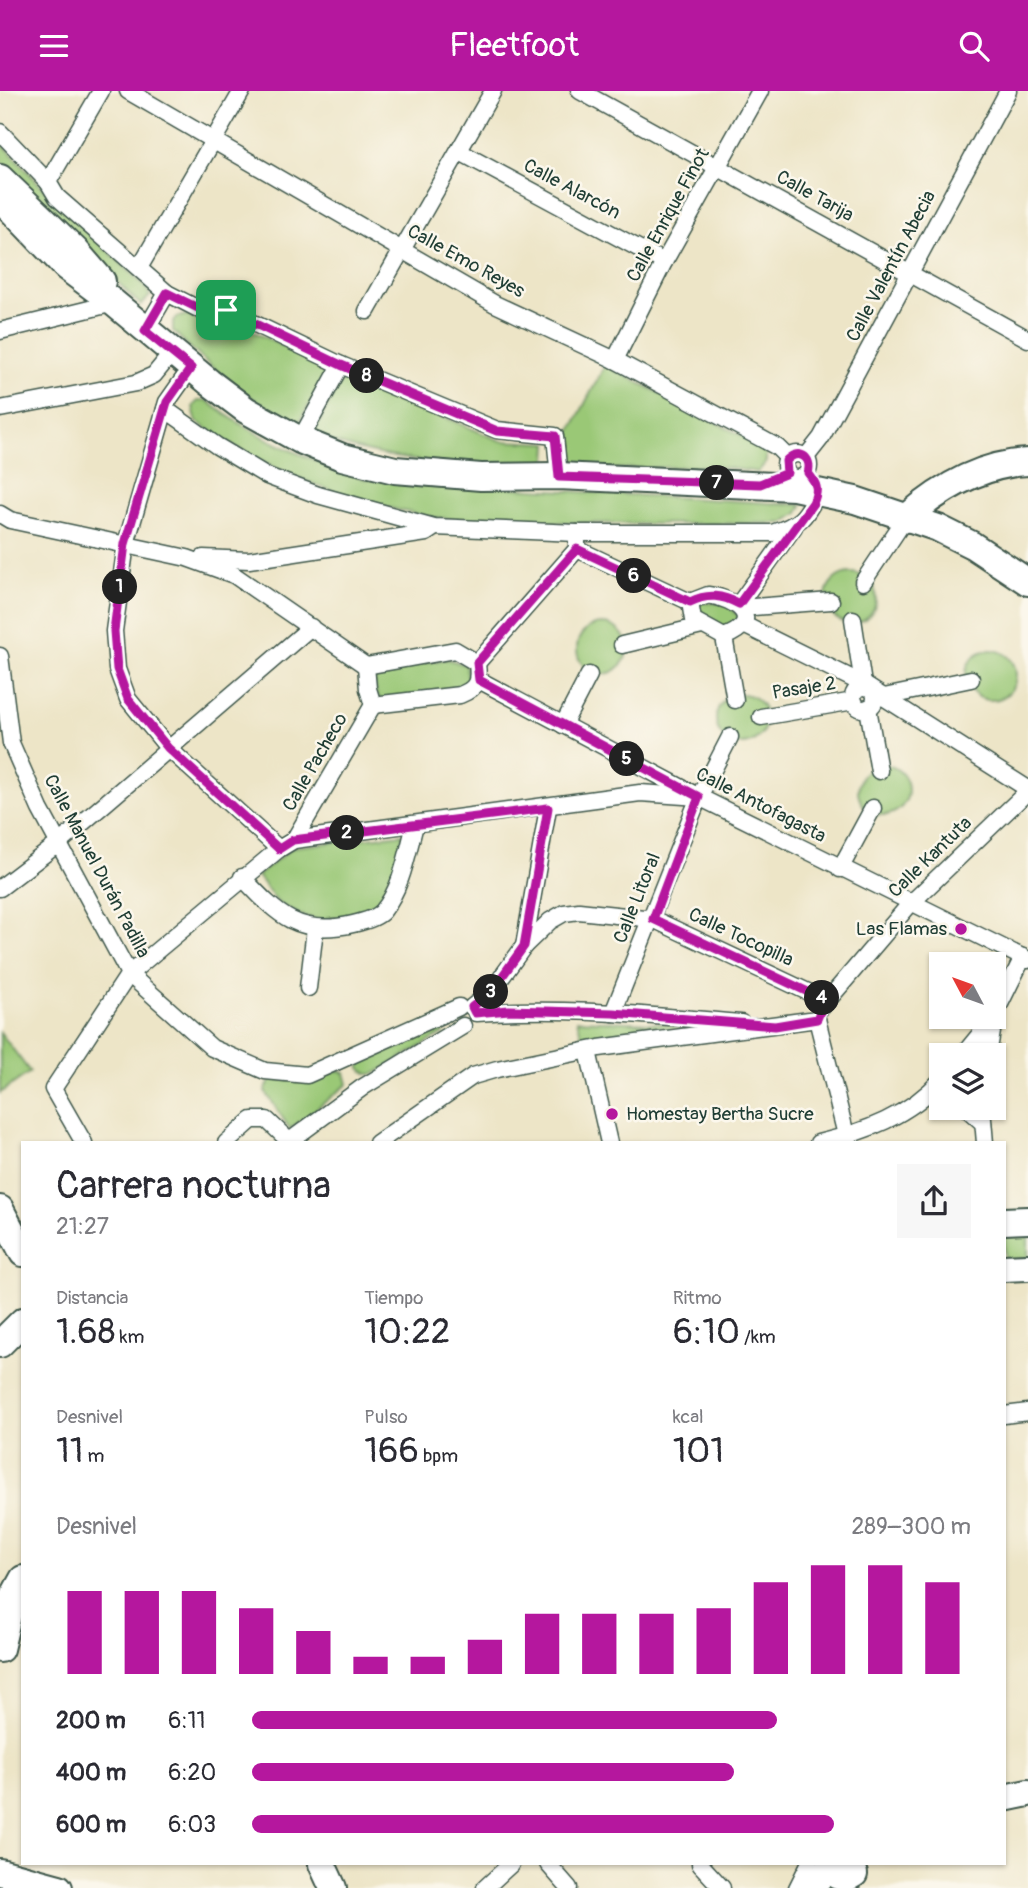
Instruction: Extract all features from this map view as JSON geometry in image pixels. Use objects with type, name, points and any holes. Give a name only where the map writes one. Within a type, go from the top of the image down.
[{"type":"main road","points":[[2,181],[71,259],[145,331],[246,410],[300,440],[342,457],[395,470],[481,477],[760,484],[801,471],[855,500],[938,528],[972,545],[1028,582]]},
{"type":"main road","points":[[0,213],[71,259]]},
{"type":"main road","points":[[905,519],[952,484],[1000,466],[1028,462]]},
{"type":"main road","points":[[760,484],[801,471]]},
{"type":"main road","points":[[0,1209],[21,1249]]},
{"type":"main road","points":[[1006,1221],[1028,1220]]},
{"type":"main road","points":[[1006,1268],[1028,1267]]},
{"type":"main road","points":[[0,1649],[12,1599],[21,1583]]},
{"type":"main road","points":[[1006,1782],[1028,1777]]},
{"type":"main road","points":[[1006,1798],[1028,1793],[1022,1784],[1028,1777]]},
{"type":"main road","points":[[322,1865],[333,1888]]},
{"type":"main road","points":[[0,1872],[59,1888]]},
{"type":"street","points":[[48,182],[101,91]]},
{"type":"street","name":"Calle Emo Reyes","points":[[128,91],[495,304],[615,360],[777,447],[801,471]]},
{"type":"street","points":[[139,268],[242,91]]},
{"type":"street","points":[[367,311],[493,91]]},
{"type":"street","name":"Calle Tarija","points":[[580,91],[1028,339]]},
{"type":"street","name":"Calle Enrique Finot","points":[[615,360],[664,262],[760,91]]},
{"type":"street","name":"Calle Valentín Abecia","points":[[740,606],[794,527],[808,513],[801,471],[911,273],[1007,91]]},
{"type":"street","points":[[0,132],[48,182],[57,197],[167,293],[204,311],[226,310],[341,365],[497,431],[555,436],[559,477]]},
{"type":"street","name":"Calle Alarcón","points":[[460,152],[664,262]]},
{"type":"street","points":[[145,331],[167,293]]},
{"type":"street","points":[[0,331],[114,303]]},
{"type":"street","points":[[181,360],[125,544],[114,631],[117,669],[128,699],[168,748],[279,849]]},
{"type":"street","points":[[0,409],[136,383],[181,360]]},
{"type":"street","points":[[300,440],[341,365]]},
{"type":"street","points":[[165,409],[217,446],[267,476],[318,495],[434,527],[577,541],[772,533],[794,527]]},
{"type":"street","points":[[0,514],[10,520],[187,558],[234,575],[366,666],[455,650],[477,663]]},
{"type":"street","points":[[863,582],[905,519]]},
{"type":"street","points":[[187,558],[249,560],[426,533],[434,527]]},
{"type":"street","points":[[577,541],[690,602],[708,595],[725,597],[740,606],[831,601]]},
{"type":"street","points":[[366,666],[373,705],[460,695],[472,690],[479,680],[477,663],[577,541]]},
{"type":"street","points":[[690,602],[693,620],[724,637],[737,632],[744,625],[740,606]]},
{"type":"street","points":[[852,619],[875,701],[861,705],[879,771]]},
{"type":"street","points":[[744,625],[873,690],[1028,790]]},
{"type":"street","points":[[622,645],[702,626]]},
{"type":"street","points":[[0,888],[59,843],[312,627]]},
{"type":"street","points":[[724,637],[735,700]]},
{"type":"street","name":"Calle Manuel Durán Padilla","points":[[0,656],[11,743],[59,843],[128,974],[212,1048],[243,1063],[265,1071],[307,1075],[346,1060],[442,1012],[469,1009],[613,1013],[775,1026]]},
{"type":"street","points":[[563,725],[589,675]]},
{"type":"street","points":[[873,690],[971,679]]},
{"type":"street","name":"Calle Antofagasta","points":[[479,680],[840,869],[1025,958]]},
{"type":"street","name":"Calle Pacheco","points":[[293,840],[373,705]]},
{"type":"street","name":"Pasaje 2","points":[[761,717],[861,705]]},
{"type":"street","name":"Calle Litoral","points":[[613,1013],[653,919],[699,797],[730,737]]},
{"type":"street","name":"Calle Kantuta","points":[[817,1019],[825,1000],[910,904],[1028,790]]},
{"type":"street","points":[[83,1141],[53,1089],[128,974],[242,877],[293,840],[548,808],[639,793],[699,797]]},
{"type":"street","points":[[524,946],[548,808]]},
{"type":"street","points":[[840,869],[873,808]]},
{"type":"street","points":[[242,877],[275,912],[315,929],[335,928],[381,913],[400,878],[415,825]]},
{"type":"street","name":"Calle Tocopilla","points":[[289,1141],[363,1087],[472,1023],[469,1009],[491,992],[524,946],[550,921],[564,913],[579,911],[653,919],[825,1000]]},
{"type":"street","points":[[308,988],[315,929]]},
{"type":"street","points":[[1006,994],[1025,958]]},
{"type":"street","points":[[386,1140],[472,1076],[588,1051],[817,1019],[847,1140],[877,1126],[929,1093]]},
{"type":"street","points":[[973,1043],[984,1029]]},
{"type":"street","points":[[588,1051],[609,1141]]},
{"type":"street","points":[[346,1060],[363,1087]]},
{"type":"street","points":[[924,1099],[929,1100]]},
{"type":"street","points":[[228,1141],[252,1120],[267,1120],[287,1141]]},
{"type":"street","points":[[983,1120],[985,1141]]},
{"type":"street","points":[[1006,1415],[1028,1412]]},
{"type":"street","points":[[485,1888],[510,1865]]},
{"type":"street","points":[[549,1865],[569,1888]]},
{"type":"street","points":[[701,1865],[722,1888]]},
{"type":"green space","points":[[0,141],[53,199],[145,286],[150,296],[141,305],[0,161]]},
{"type":"green space","points":[[187,315],[223,331],[225,318],[330,369],[298,424],[231,383],[173,331],[173,322],[178,317]]},
{"type":"green space","points":[[605,365],[766,448],[766,462],[758,472],[712,466],[578,470],[567,458],[566,440]]},
{"type":"green space","points":[[342,378],[351,378],[501,441],[548,443],[547,460],[536,471],[451,464],[367,452],[313,435]]},
{"type":"green space","points":[[206,400],[243,426],[282,446],[365,479],[802,505],[798,513],[783,523],[613,523],[432,517],[332,491],[275,468],[196,421],[193,406],[198,401]]},
{"type":"green space","points":[[851,573],[869,580],[876,598],[869,616],[851,623],[833,616],[826,598],[833,580]]},
{"type":"green space","points":[[699,603],[726,603],[740,618],[726,631],[700,621],[696,609]]},
{"type":"green space","points":[[602,624],[620,631],[627,649],[620,667],[602,674],[584,667],[577,649],[584,631]]},
{"type":"green space","points":[[991,650],[1009,657],[1016,675],[1009,693],[991,700],[973,693],[966,675],[973,657]]},
{"type":"green space","points":[[447,659],[466,665],[468,680],[464,689],[384,701],[377,696],[373,675],[377,670]]},
{"type":"green space","points":[[741,694],[759,701],[766,719],[759,737],[741,744],[723,737],[716,719],[723,701]]},
{"type":"green space","points":[[883,765],[901,772],[908,790],[901,808],[883,815],[865,808],[858,790],[865,772]]},
{"type":"green space","points":[[403,834],[392,882],[381,903],[372,909],[321,921],[300,915],[278,903],[257,876],[293,847]]},
{"type":"green space","points":[[577,1020],[719,1026],[715,1032],[584,1043]]},
{"type":"green space","points":[[445,1021],[444,1033],[374,1074],[368,1074],[360,1068],[361,1058]]},
{"type":"green space","points":[[0,1032],[30,1072],[0,1093]]},
{"type":"green space","points":[[339,1070],[345,1073],[348,1084],[290,1129],[265,1091],[271,1079],[306,1079]]},
{"type":"green space","points":[[1028,1230],[1028,1258],[1006,1260],[1006,1231]]},
{"type":"place","name":"Las Flamas","points":[[961,929]]},
{"type":"place","name":"Homestay Bertha Sucre","points":[[612,1114]]},
{"type":"route","points":[[167,293],[204,311],[226,310],[341,365],[497,431],[555,436],[559,477],[760,484],[787,473],[785,465],[791,455],[806,457],[810,465],[808,473],[817,483],[818,492],[813,503],[739,604],[725,597],[708,595],[690,602],[577,549],[477,663],[479,680],[699,797],[653,919],[825,1000],[817,1019],[775,1026],[613,1013],[509,1010],[475,1013],[472,1007],[491,992],[524,946],[548,808],[293,840],[279,849],[168,748],[128,699],[117,669],[114,631],[125,544],[167,402],[191,368],[145,331],[167,293]]}]
